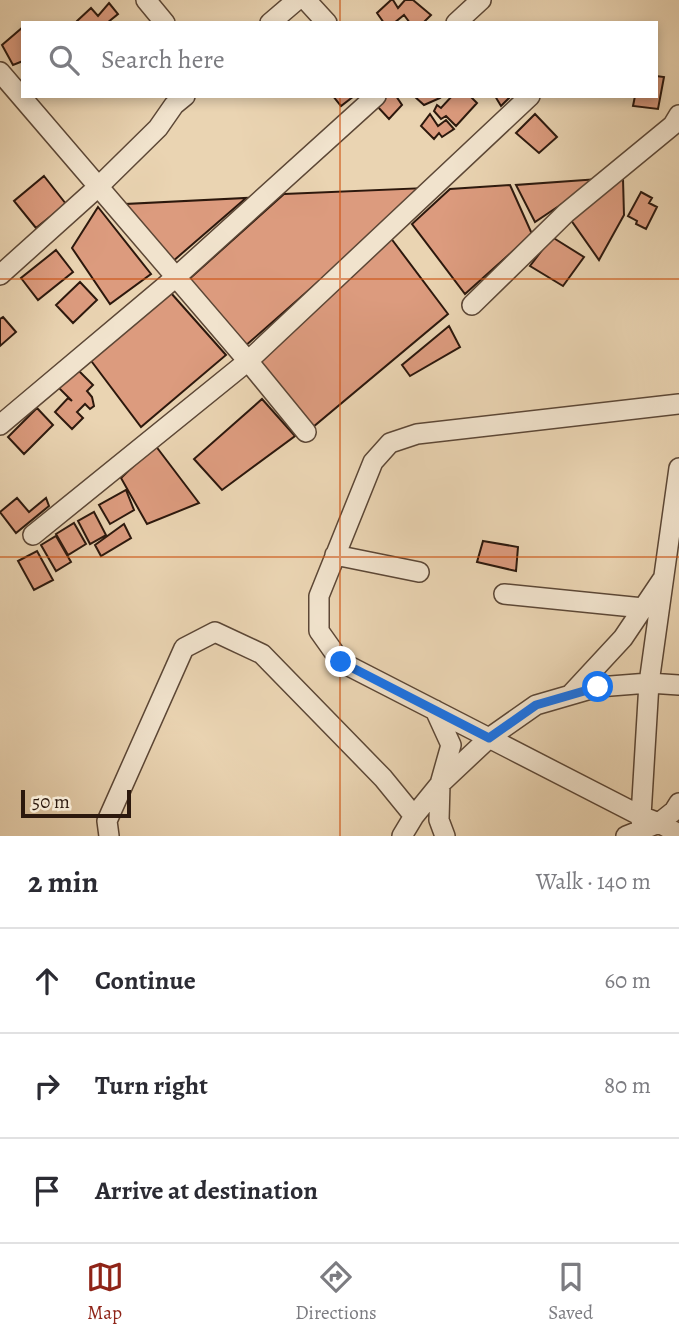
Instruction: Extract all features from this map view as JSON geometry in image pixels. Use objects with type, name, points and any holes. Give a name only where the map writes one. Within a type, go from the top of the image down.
[{"type":"street","points":[[146,0],[163,21]]},
{"type":"street","points":[[272,21],[297,0]]},
{"type":"street","points":[[306,0],[325,21]]},
{"type":"street","points":[[458,21],[481,0]]},
{"type":"street","points":[[0,72],[21,96]]},
{"type":"street","points":[[22,98],[306,432]]},
{"type":"street","points":[[0,275],[99,187],[158,128],[174,105],[183,98]]},
{"type":"street","points":[[0,425],[176,277],[374,98]]},
{"type":"street","points":[[33,535],[248,361],[528,98]]},
{"type":"street","points":[[472,304],[566,213],[673,124],[679,115]]},
{"type":"street","points":[[679,404],[417,435],[390,443],[373,462],[319,596],[319,631],[341,662],[489,738],[642,828],[679,834]]},
{"type":"street","points":[[642,828],[649,683],[679,468]]},
{"type":"street","points":[[335,555],[419,572]]},
{"type":"street","points":[[570,695],[623,638],[664,576]]},
{"type":"street","points":[[504,594],[643,608]]},
{"type":"street","points":[[109,836],[107,821],[184,648],[215,632],[262,654],[383,778],[414,816]]},
{"type":"street","points":[[402,836],[414,816],[440,785],[489,738],[536,705],[598,687],[649,683],[679,685]]},
{"type":"street","points":[[435,710],[451,745],[440,785],[439,820],[445,836]]},
{"type":"street","points":[[642,828],[674,811],[679,803]]},
{"type":"building","points":[[391,0],[398,8],[405,0],[413,0],[431,15],[425,21],[408,21],[404,15],[396,21],[383,21],[377,13]]},
{"type":"building","points":[[109,3],[118,14],[109,21],[77,21],[91,8],[98,16]]},
{"type":"building","points":[[21,29],[21,62],[13,65],[2,45]]},
{"type":"building","points":[[658,76],[664,77],[658,109],[633,106],[635,98],[658,98]]},
{"type":"building","points":[[335,98],[351,98],[341,106]]},
{"type":"building","points":[[385,98],[397,98],[402,105],[389,119],[377,106]]},
{"type":"building","points":[[416,98],[440,98],[424,105]]},
{"type":"building","points":[[450,98],[472,98],[477,103],[456,126],[446,116],[441,119],[434,111],[437,105],[441,108]]},
{"type":"building","points":[[496,98],[509,98],[501,106]]},
{"type":"building","points":[[430,114],[438,126],[446,120],[454,129],[442,137],[439,133],[434,139],[421,126]]},
{"type":"building","points":[[535,114],[557,137],[539,153],[516,133]]},
{"type":"building","points":[[44,176],[66,204],[36,228],[14,201]]},
{"type":"building","points":[[599,179],[535,222],[516,185]]},
{"type":"building","points":[[623,179],[624,215],[599,260],[566,213]]},
{"type":"building","points":[[510,185],[532,234],[465,294],[412,224],[450,189]]},
{"type":"building","points":[[425,188],[244,347],[187,281],[284,194]]},
{"type":"building","points":[[641,192],[652,198],[649,203],[657,207],[646,229],[628,216]]},
{"type":"building","points":[[246,198],[172,262],[126,204]]},
{"type":"building","points":[[98,207],[151,274],[110,304],[72,248]]},
{"type":"building","points":[[390,237],[448,314],[313,427],[258,362]]},
{"type":"building","points":[[552,237],[584,257],[563,286],[530,266]]},
{"type":"building","points":[[56,250],[73,272],[38,300],[21,278]]},
{"type":"building","points":[[80,282],[97,300],[73,323],[56,305]]},
{"type":"building","points":[[171,293],[226,355],[141,427],[89,358]]},
{"type":"building","points":[[3,317],[16,332],[0,346],[0,319]]},
{"type":"building","points":[[449,326],[460,347],[410,376],[402,365]]},
{"type":"building","points":[[75,367],[93,385],[87,391],[94,406],[90,409],[85,404],[77,412],[83,418],[72,429],[55,412],[68,398],[72,401],[57,386]]},
{"type":"building","points":[[262,399],[295,436],[222,490],[194,459]]},
{"type":"building","points":[[37,408],[53,425],[24,454],[8,437]]},
{"type":"building","points":[[155,445],[199,503],[147,524],[121,478]]},
{"type":"building","points":[[126,490],[134,510],[110,524],[99,505]]},
{"type":"building","points":[[17,498],[29,512],[46,498],[49,506],[16,533],[0,512]]},
{"type":"building","points":[[94,512],[106,535],[90,544],[78,521]]},
{"type":"building","points":[[74,523],[86,544],[68,555],[56,534]]},
{"type":"building","points":[[124,524],[131,538],[101,556],[95,545]]},
{"type":"building","points":[[56,536],[71,562],[56,571],[41,545]]},
{"type":"building","points":[[483,541],[518,547],[516,571],[477,562]]},
{"type":"building","points":[[37,551],[53,580],[34,590],[18,561]]},
{"type":"route","points":[[341,662],[489,738],[536,705],[598,687]]}]
